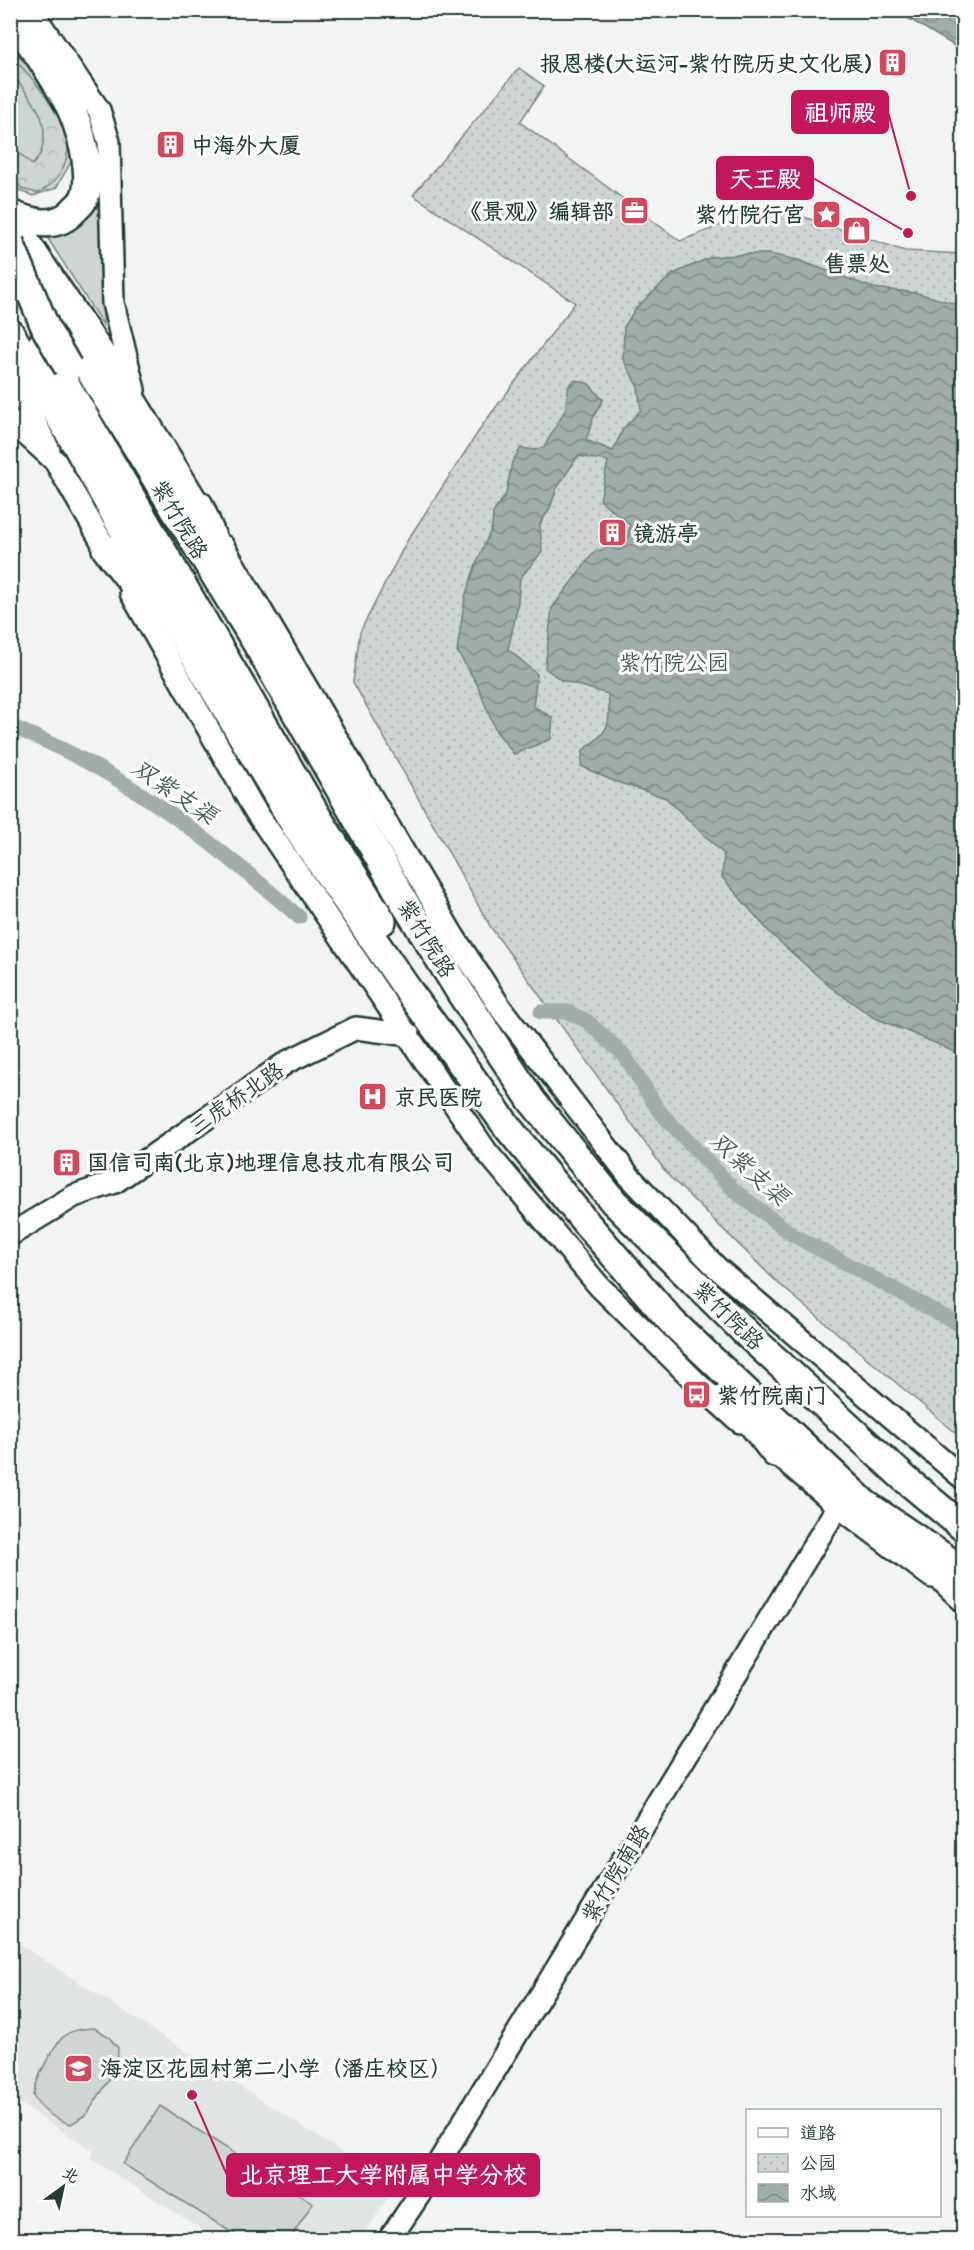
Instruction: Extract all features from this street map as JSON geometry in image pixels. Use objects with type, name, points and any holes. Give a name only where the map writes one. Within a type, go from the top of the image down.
[{"type":"highway","points":[[10,14],[70,104],[86,158],[89,179],[84,199],[70,215],[53,223],[32,223],[11,214]]},
{"type":"highway","points":[[10,243],[63,370],[315,813],[473,1065],[509,1129]]},
{"type":"highway","name":"紫竹院路","points":[[10,252],[78,351],[257,644],[406,904],[462,995],[532,1101],[614,1202],[747,1334],[904,1478],[963,1528]]},
{"type":"highway","points":[[10,272],[36,333],[63,370],[325,807],[469,1028],[532,1101]]},
{"type":"highway","name":"紫竹院路","points":[[10,333],[298,830],[410,993],[509,1129],[672,1322],[865,1504],[963,1571]]},
{"type":"highway","points":[[199,505],[257,644]]},
{"type":"highway","points":[[106,549],[210,681]]},
{"type":"highway","points":[[672,1322],[775,1453]]},
{"type":"highway","points":[[904,1478],[963,1501]]},
{"type":"highway","points":[[865,1504],[963,1600]]},
{"type":"street","points":[[31,10],[99,110],[109,142],[112,303],[136,403]]},
{"type":"street","name":"紫竹院路","points":[[11,214],[136,403],[199,505],[454,937],[502,1010],[629,1176],[717,1268],[963,1479]]},
{"type":"street","points":[[10,373],[55,461],[254,809],[486,1151],[599,1286],[703,1389],[838,1506],[963,1600]]},
{"type":"street","points":[[10,420],[55,461]]},
{"type":"street","name":"三虎桥北路","points":[[10,1235],[74,1196],[115,1182],[287,1062],[356,1028],[409,1035]]},
{"type":"street","name":"紫竹院南路","points":[[389,2240],[548,1984],[838,1506]]},
{"type":"shaded area","points":[[10,1938],[395,2186],[361,2239],[217,2239],[90,2158],[94,2151],[11,2098]]},
{"type":"green space","points":[[10,42],[22,60],[53,87],[71,136],[73,159],[56,188],[33,196],[11,187]]},
{"type":"green space","points":[[11,58],[28,74],[48,100],[67,140],[68,150],[62,170],[55,181],[38,193],[22,189],[11,174],[11,145],[32,165],[41,151],[44,130],[36,107],[12,69]]},
{"type":"green space","name":"紫竹院公园","points":[[519,68],[544,86],[520,122],[680,241],[771,206],[905,251],[963,254],[963,1439],[779,1284],[668,1175],[490,926],[353,682],[360,632],[407,541],[484,423],[575,303],[413,195]]},
{"type":"green space","points":[[100,181],[103,325],[45,234]]},
{"type":"green space","points":[[94,2028],[108,2036],[118,2048],[117,2068],[87,2114],[71,2124],[54,2117],[33,2096],[41,2073],[58,2042],[66,2034]]},
{"type":"green space","points":[[160,2106],[313,2203],[290,2239],[242,2239],[123,2164]]},
{"type":"water","points":[[896,11],[963,11],[963,51]]},
{"type":"water","points":[[769,254],[798,260],[873,288],[917,293],[963,306],[963,1057],[873,1017],[829,986],[771,934],[722,877],[724,854],[666,798],[611,780],[581,766],[583,750],[603,733],[606,727],[609,714],[608,694],[561,680],[545,668],[552,608],[594,552],[627,542],[630,525],[600,500],[608,461],[578,456],[557,488],[550,508],[540,524],[542,552],[520,578],[517,610],[508,649],[537,674],[533,706],[553,718],[551,739],[514,754],[496,731],[476,682],[457,651],[465,597],[492,527],[493,513],[506,494],[512,462],[521,448],[534,450],[544,447],[565,410],[569,385],[576,380],[589,384],[603,400],[594,416],[586,440],[613,451],[623,429],[641,410],[638,387],[623,359],[624,327],[636,308],[673,274],[711,257]]},
{"type":"waterway","name":"双紫支渠","points":[[10,726],[90,763],[127,785],[232,860],[299,917]]},
{"type":"waterway","name":"双紫支渠","points":[[541,1012],[568,1012],[587,1021],[625,1056],[659,1111],[736,1192],[793,1235],[964,1327]]},
{"type":"ferry route","points":[[947,10],[964,20]]},
{"type":"place","name":"报恩楼(大运河-紫竹院历史文化展)","points":[[893,63]]},
{"type":"place","name":"中海外大厦","points":[[170,145]]},
{"type":"place","name":"祖师殿","points":[[911,196]]},
{"type":"place","name":"《景观》编辑部","points":[[635,211]]},
{"type":"place","name":"紫竹院行宫","points":[[826,214]]},
{"type":"place","name":"售票处","points":[[857,231]]},
{"type":"place","name":"天王殿","points":[[908,233]]},
{"type":"place","name":"镜游亭","points":[[612,533]]},
{"type":"place","name":"京民医院","points":[[373,1097]]},
{"type":"place","name":"国信司南(北京)地理信息技术有限公司","points":[[66,1162]]},
{"type":"place","name":"紫竹院南门","points":[[696,1395]]},
{"type":"place","name":"海淀区花园村第二小学（潘庄校区）","points":[[79,2068]]},
{"type":"place","name":"北京理工大学附属中学分校","points":[[192,2095]]}]
